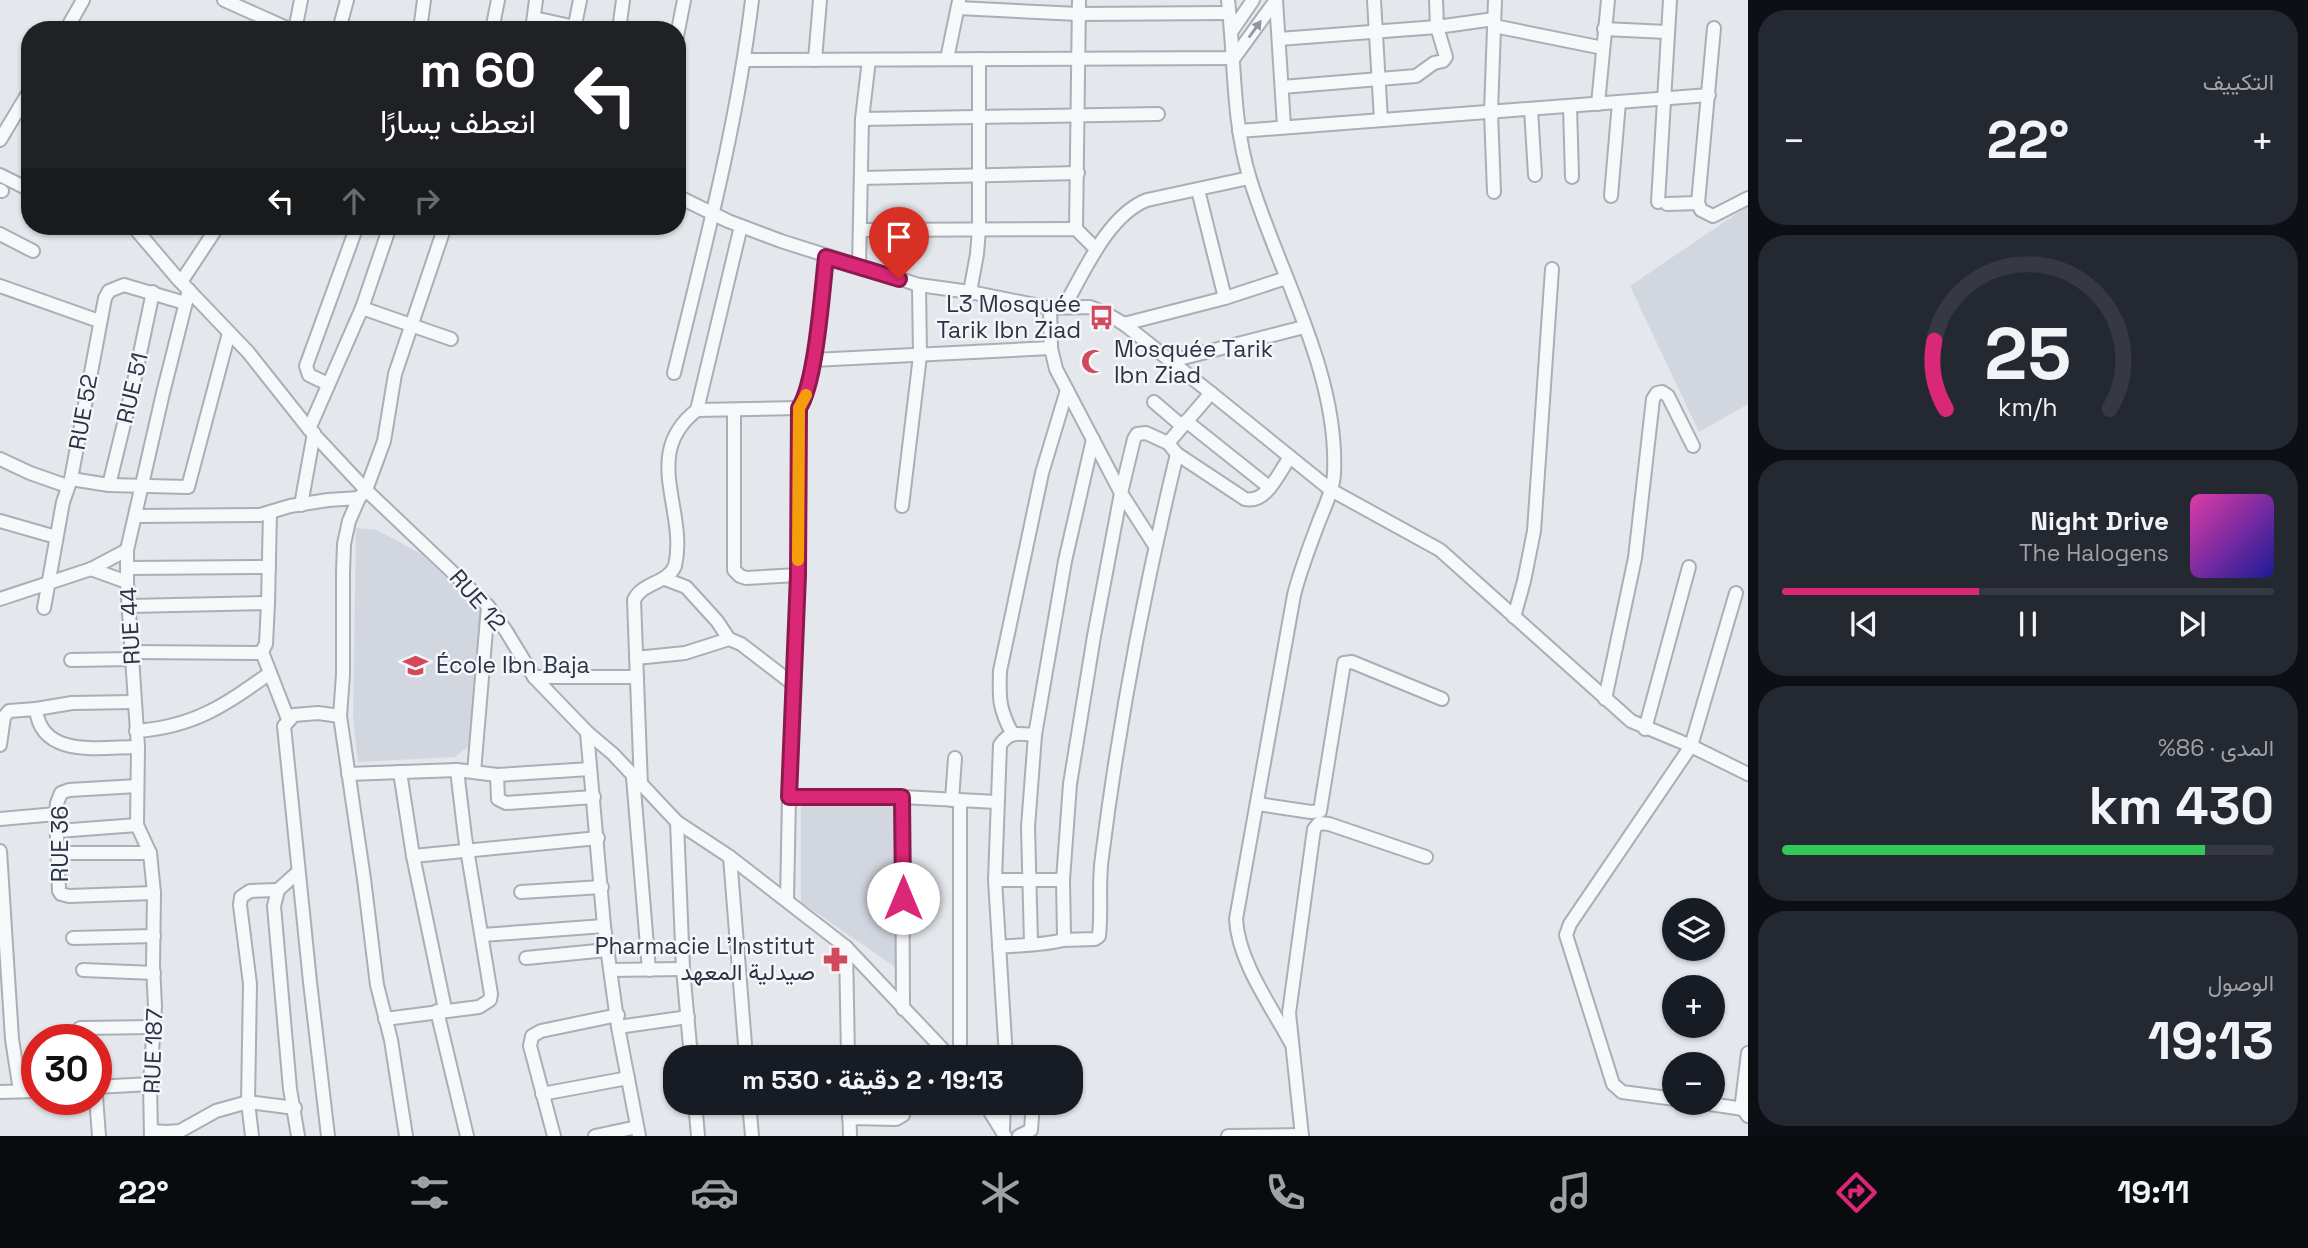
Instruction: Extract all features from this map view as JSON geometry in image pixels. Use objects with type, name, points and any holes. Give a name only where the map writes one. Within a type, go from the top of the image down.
[{"type":"street","points":[[71,21],[83,0]]},
{"type":"street","points":[[225,0],[273,21]]},
{"type":"street","points":[[295,21],[301,0]]},
{"type":"street","points":[[341,21],[347,0]]},
{"type":"street","points":[[421,21],[424,0]]},
{"type":"street","points":[[494,21],[498,0]]},
{"type":"street","points":[[533,21],[536,0]]},
{"type":"street","points":[[576,21],[580,0]]},
{"type":"street","points":[[620,21],[623,0]]},
{"type":"street","points":[[680,21],[684,0]]},
{"type":"street","points":[[674,373],[713,212],[745,60],[752,0]]},
{"type":"street","points":[[816,60],[820,0]]},
{"type":"street","points":[[1076,229],[1079,0]]},
{"type":"street","points":[[1231,32],[1253,0]]},
{"type":"street","points":[[1234,58],[1276,0]]},
{"type":"street","points":[[1276,0],[1284,126]]},
{"type":"street","points":[[1374,0],[1381,120]]},
{"type":"street","points":[[1282,87],[1416,76],[1434,63],[1443,61],[1446,54],[1437,27],[1436,0]]},
{"type":"street","points":[[1494,192],[1491,112],[1495,0]]},
{"type":"street","points":[[1598,104],[1608,0]]},
{"type":"street","points":[[1670,0],[1664,99],[1663,203],[1698,203]]},
{"type":"street","points":[[947,60],[958,4],[1078,14],[1229,7],[1239,131],[1249,178],[1327,390],[1334,461],[1331,490],[1294,595],[1236,919],[1237,937],[1243,953],[1291,1043]]},
{"type":"street","points":[[1279,39],[1494,23],[1603,48]]},
{"type":"street","points":[[1714,28],[1698,203],[1701,210],[1713,216],[1748,198]]},
{"type":"street","points":[[1604,29],[1667,32]]},
{"type":"street","points":[[745,60],[1234,58]]},
{"type":"street","points":[[970,292],[979,229],[979,59]]},
{"type":"street","points":[[859,267],[862,119],[869,60]]},
{"type":"street","points":[[1239,131],[1709,95]]},
{"type":"street","points":[[1611,195],[1619,102]]},
{"type":"street","points":[[0,140],[21,105]]},
{"type":"street","points":[[1570,106],[1572,177]]},
{"type":"street","points":[[1531,109],[1535,175]]},
{"type":"street","points":[[862,119],[1158,114]]},
{"type":"street","points":[[861,178],[1078,173]]},
{"type":"street","points":[[0,175],[21,186]]},
{"type":"street","points":[[1064,307],[1096,249],[1135,205],[1249,178]]},
{"type":"street","points":[[1198,190],[1225,298]]},
{"type":"street","points":[[686,200],[741,226],[826,257],[919,285],[1050,308],[1090,307],[1105,313],[1124,324],[1331,490],[1440,550],[1631,722],[1691,746],[1748,775]]},
{"type":"street","points":[[649,970],[637,782],[634,600],[640,591],[673,572],[677,561],[669,447],[681,423],[697,410],[741,226]]},
{"type":"street","points":[[861,230],[1076,229],[1096,249]]},
{"type":"street","points":[[0,234],[33,251]]},
{"type":"street","name":"RUE 12","points":[[140,235],[185,292],[229,333],[363,494],[488,606],[534,677],[587,732],[613,754],[677,822],[730,857],[846,947],[938,1045]]},
{"type":"street","points":[[153,292],[185,292],[214,235]]},
{"type":"street","points":[[328,384],[309,375],[306,366],[354,235]]},
{"type":"street","points":[[301,505],[312,431],[328,384],[362,307],[387,235]]},
{"type":"street","points":[[406,1136],[391,1040],[377,985],[340,716],[344,544],[349,521],[384,441],[395,374],[442,235]]},
{"type":"street","points":[[787,900],[798,575],[799,408],[806,394],[813,360],[826,257]]},
{"type":"street","points":[[1514,617],[1534,531],[1552,269]]},
{"type":"street","points":[[1124,324],[1225,298],[1286,278]]},
{"type":"street","name":"RUE 52","points":[[44,608],[99,321],[107,294],[124,285],[153,292]]},
{"type":"street","points":[[902,506],[920,356],[919,285]]},
{"type":"street","points":[[0,286],[99,321]]},
{"type":"street","name":"RUE 51","points":[[109,485],[153,292]]},
{"type":"street","name":"RUE 44","points":[[153,970],[153,893],[149,853],[137,825],[138,747],[127,550],[185,292]]},
{"type":"street","points":[[362,307],[451,339]]},
{"type":"street","points":[[1050,308],[1051,348],[1056,369],[1121,492],[1155,546]]},
{"type":"street","points":[[1171,361],[1304,327]]},
{"type":"street","points":[[0,459],[30,473],[69,482],[184,488],[191,483],[229,333]]},
{"type":"street","points":[[813,360],[1051,348]]},
{"type":"street","points":[[1012,733],[1002,715],[999,699],[1000,671],[1042,473],[1067,390]]},
{"type":"street","points":[[1605,699],[1635,558],[1653,399],[1657,393],[1662,392],[1668,396],[1693,446]]},
{"type":"street","points":[[1168,443],[1211,393]]},
{"type":"street","points":[[1154,402],[1269,487]]},
{"type":"street","points":[[697,410],[799,408]]},
{"type":"street","points":[[734,410],[734,570],[746,578],[798,575]]},
{"type":"street","points":[[1062,940],[1070,784],[1094,636],[1121,492],[1135,436],[1143,433],[1168,443],[1177,454],[1245,499],[1260,498],[1290,457]]},
{"type":"street","points":[[1031,943],[1027,827],[1035,735],[1065,561],[1093,439]]},
{"type":"street","points":[[999,947],[1095,939],[1099,936],[1101,860],[1120,736],[1155,546],[1177,454]]},
{"type":"street","points":[[136,516],[251,516],[363,494]]},
{"type":"street","points":[[270,513],[266,644],[262,652],[288,719]]},
{"type":"street","points":[[0,522],[56,537]]},
{"type":"street","points":[[0,599],[91,569],[127,550]]},
{"type":"street","points":[[128,568],[269,567]]},
{"type":"street","points":[[1645,729],[1689,567]]},
{"type":"street","points":[[91,569],[127,582]]},
{"type":"street","points":[[665,579],[686,587],[717,621],[729,639],[741,644],[793,684]]},
{"type":"street","points":[[1662,1097],[1622,1092],[1613,1084],[1566,935],[1570,924],[1691,746],[1736,593]]},
{"type":"street","points":[[129,606],[268,604]]},
{"type":"street","points":[[474,772],[488,606]]},
{"type":"street","points":[[636,658],[685,653],[729,639]]},
{"type":"street","points":[[71,660],[132,655],[262,652]]},
{"type":"street","points":[[1258,804],[1311,813],[1320,811],[1344,663],[1352,662],[1442,699]]},
{"type":"street","points":[[136,731],[167,728],[194,720],[271,673]]},
{"type":"street","points":[[534,677],[637,677]]},
{"type":"street","points":[[0,745],[4,717],[9,711],[72,702],[134,702]]},
{"type":"street","points":[[36,709],[41,729],[47,737],[64,746],[138,747]]},
{"type":"street","points":[[328,1136],[284,726],[293,715],[318,713],[340,716]]},
{"type":"street","points":[[587,732],[607,950],[638,1131],[595,1136]]},
{"type":"street","points":[[1005,1045],[995,880],[1000,745],[1005,737],[1012,733],[1035,735]]},
{"type":"street","points":[[956,758],[960,1045]]},
{"type":"street","points":[[348,774],[457,770],[497,775],[590,769]]},
{"type":"street","points":[[385,1019],[479,1007],[490,1000],[483,935],[467,850],[457,770]]},
{"type":"street","points":[[400,772],[412,856],[467,1136]]},
{"type":"street","points":[[497,775],[496,793],[498,799],[506,803],[594,797]]},
{"type":"street","name":"RUE 36","points":[[137,786],[76,790],[61,793],[58,797],[59,891],[64,896],[153,893]]},
{"type":"street","points":[[789,797],[902,797],[997,802]]},
{"type":"street","points":[[902,797],[903,1009]]},
{"type":"street","points":[[0,818],[57,814]]},
{"type":"street","points":[[677,822],[683,969],[690,1045]]},
{"type":"street","points":[[1228,1136],[1302,1135],[1289,1013],[1315,826],[1323,822],[1426,857]]},
{"type":"street","points":[[58,831],[137,825]]},
{"type":"street","points":[[412,856],[598,838]]},
{"type":"street","points":[[0,851],[12,1040],[20,1091],[0,1092]]},
{"type":"street","points":[[59,853],[149,853]]},
{"type":"street","points":[[730,857],[745,1045]]},
{"type":"street","points":[[298,872],[278,890],[274,906],[290,1089],[298,1136]]},
{"type":"street","points":[[995,880],[1063,880]]},
{"type":"street","points":[[521,892],[602,887]]},
{"type":"street","points":[[252,1136],[248,1102],[250,984],[240,905],[241,897],[250,891],[278,890]]},
{"type":"street","points":[[483,935],[604,926]]},
{"type":"street","points":[[73,938],[154,936]]},
{"type":"street","points":[[846,947],[848,1045]]},
{"type":"street","points":[[526,958],[607,950]]},
{"type":"street","points":[[611,970],[683,969]]},
{"type":"street","points":[[83,970],[153,970]]},
{"type":"street","name":"RUE 187","points":[[151,1133],[150,1084],[155,1027],[153,970]]},
{"type":"street","points":[[554,1136],[530,1046],[532,1036],[541,1031],[618,1021],[688,1017]]},
{"type":"street","points":[[112,1028],[155,1027]]},
{"type":"street","points":[[1725,1108],[1745,1113],[1748,1053]]},
{"type":"street","points":[[542,1094],[628,1079]]},
{"type":"street","points":[[112,1086],[150,1084]]},
{"type":"street","points":[[151,1133],[180,1130],[216,1111],[248,1102],[295,1108]]},
{"type":"street","points":[[97,1115],[99,1136]]},
{"type":"street","points":[[696,1115],[698,1136]]},
{"type":"street","points":[[750,1115],[752,1136]]},
{"type":"street","points":[[850,1136],[849,1118],[896,1119],[903,1115]]},
{"type":"street","points":[[992,1115],[1004,1133]]},
{"type":"street","points":[[1004,1115],[1004,1133]]},
{"type":"street","points":[[1019,1136],[1031,1130],[1032,1115]]},
{"type":"shaded area","points":[[1748,206],[1748,404],[1699,432],[1630,286]]},
{"type":"shaded area","name":"École Ibn Baja","points":[[356,528],[377,530],[421,554],[482,612],[470,745],[455,757],[358,762],[353,718]]},
{"type":"shaded area","points":[[900,800],[895,967],[801,902],[801,802]]},
{"type":"slow traffic","points":[[798,560],[799,408],[806,395]]},
{"type":"place","name":"L3 Mosquée Tarik Ibn Ziad","points":[[1101,317]]},
{"type":"place","name":"Mosquée Tarik Ibn Ziad","points":[[1094,362]]},
{"type":"place","name":"École Ibn Baja","points":[[416,665]]},
{"type":"place","name":"Pharmacie L'Institut صيدلية المعهد","points":[[835,959]]},
{"type":"route","points":[[899,279],[826,257],[813,360],[806,394],[799,408],[798,575],[789,797],[902,797],[903,898]]}]
